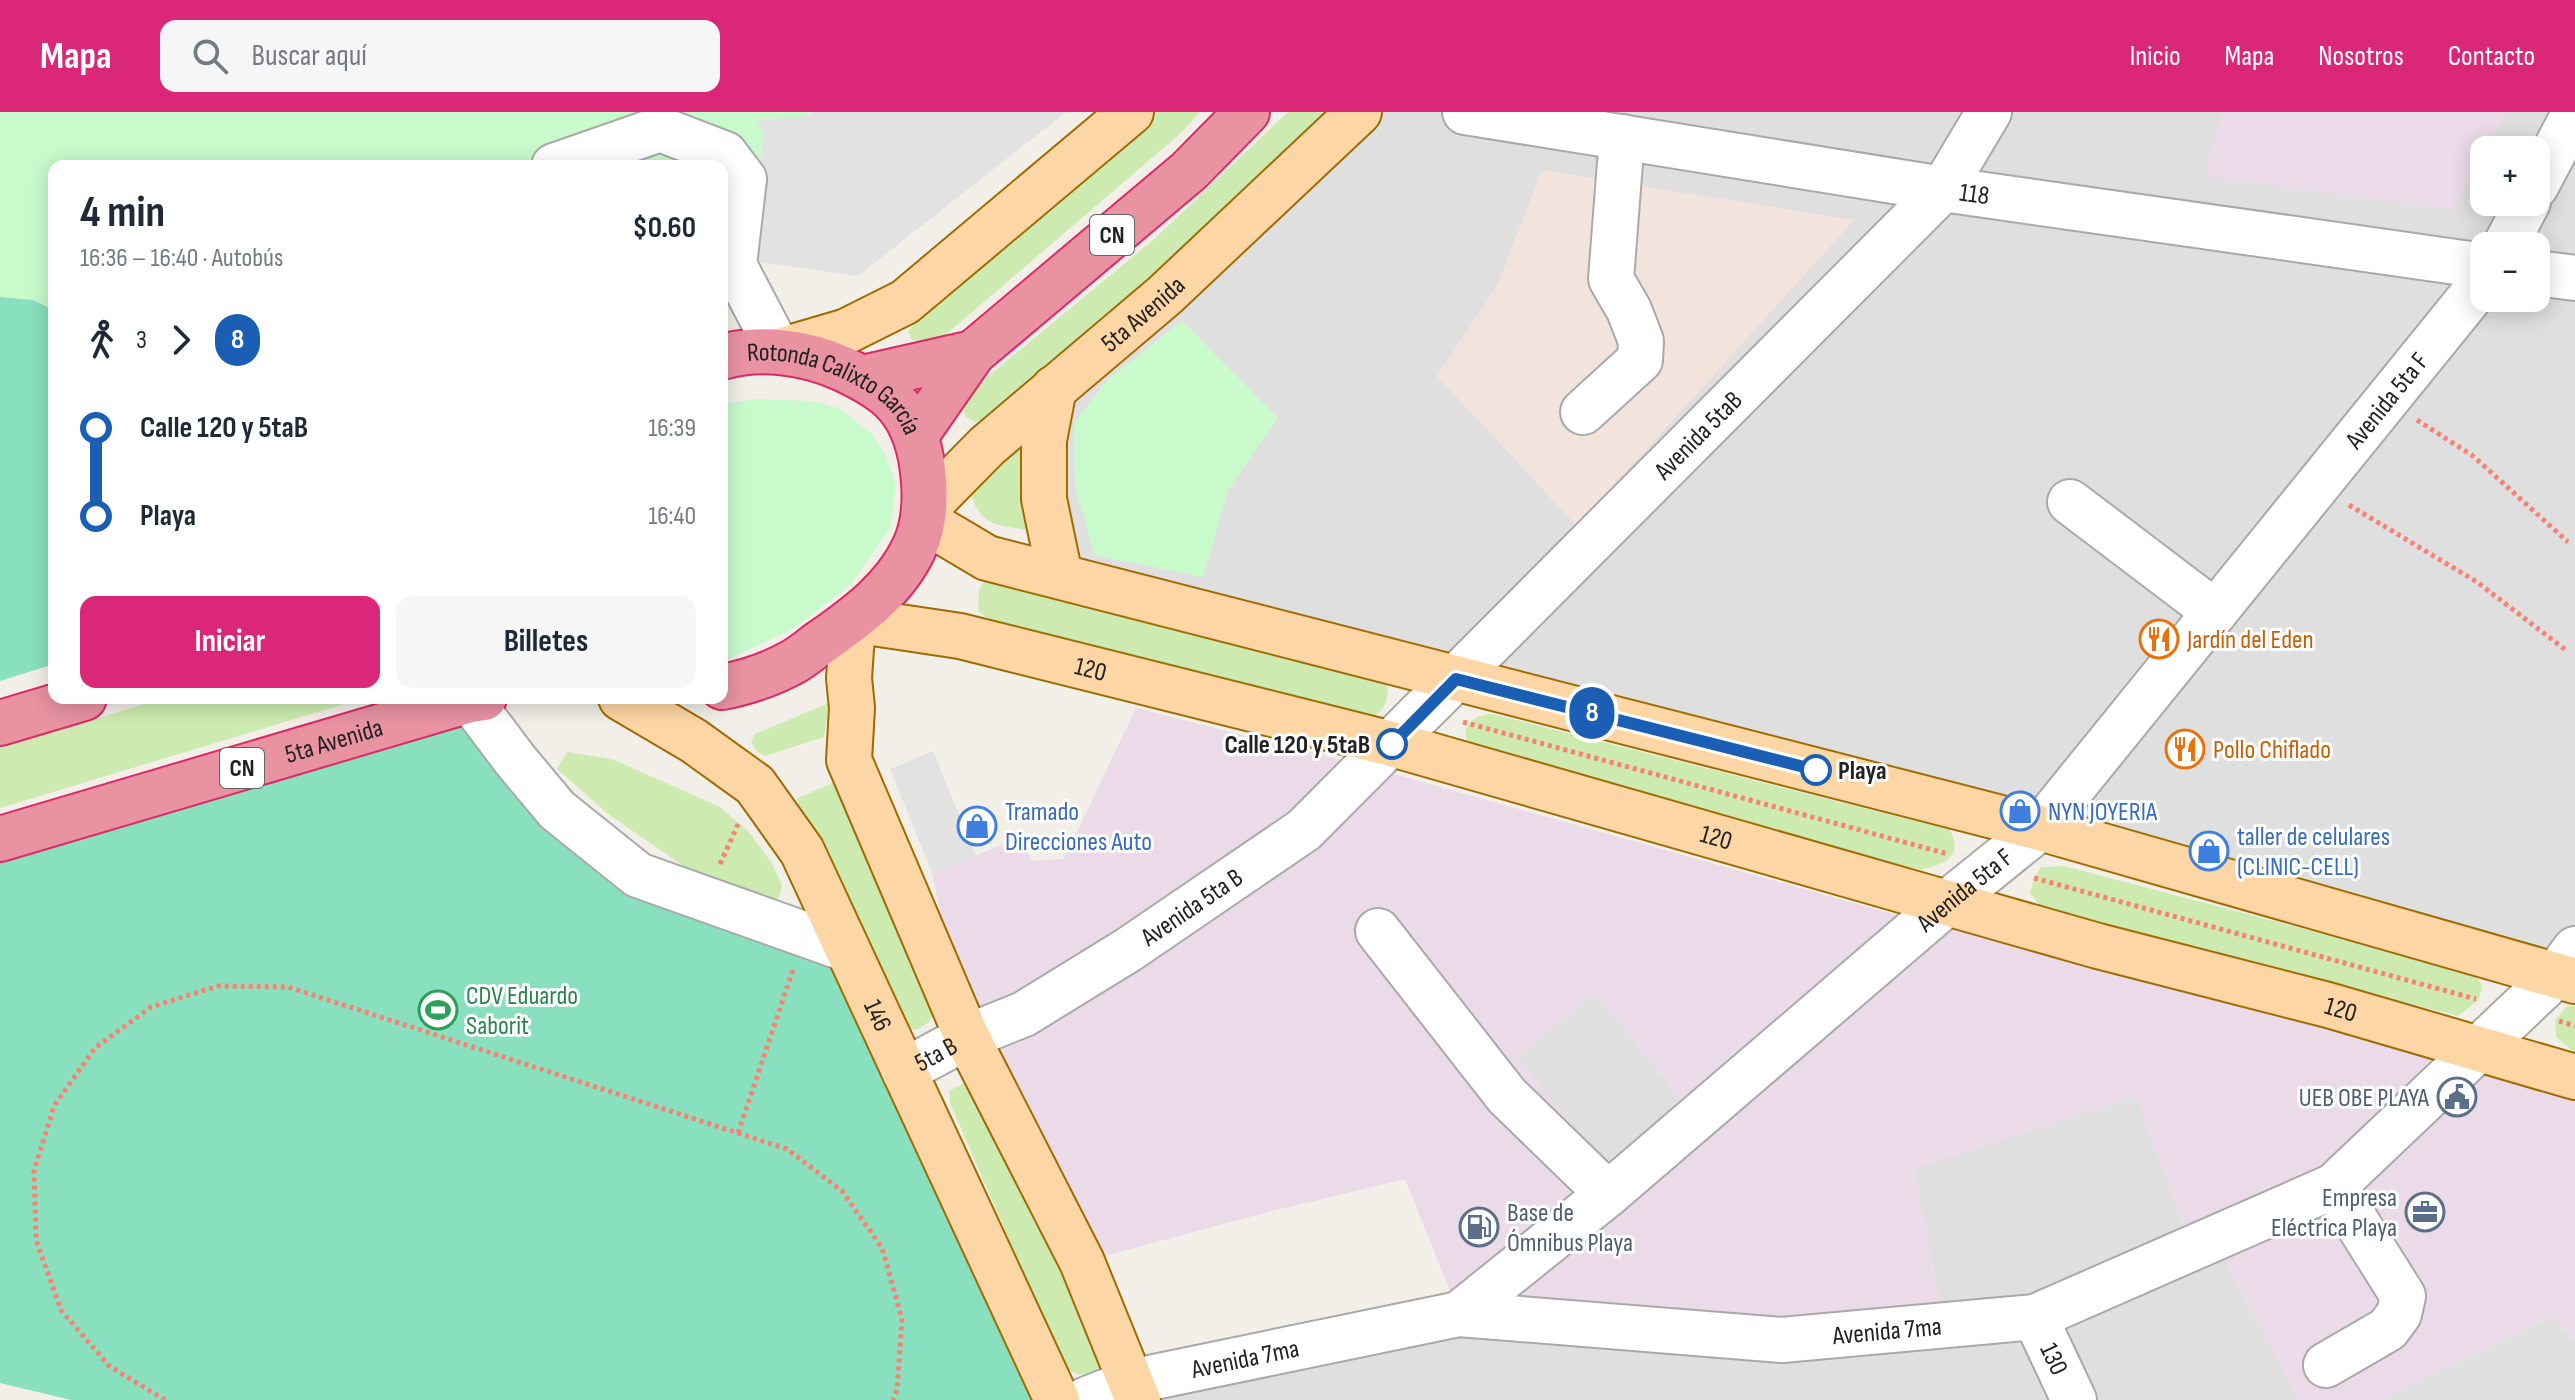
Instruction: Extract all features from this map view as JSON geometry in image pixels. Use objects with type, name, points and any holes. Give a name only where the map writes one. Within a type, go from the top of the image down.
[{"type":"highway","name":"CN","points":[[916,435],[973,353],[1189,171],[1247,112]]},
{"type":"highway","name":"Rotonda Calixto García","points":[[728,356],[779,351],[823,360],[887,392],[905,414],[916,435],[924,473],[923,515],[914,548],[890,585],[853,620],[791,663],[728,685]]},
{"type":"highway","name":"CN","points":[[863,378],[973,353]]},
{"type":"highway","points":[[0,723],[64,704]]},
{"type":"highway","name":"5ta Avenida","points":[[0,839],[460,704]]},
{"type":"main road","points":[[779,351],[847,331],[905,302],[1131,112]]},
{"type":"main road","name":"5ta Avenida","points":[[923,515],[987,446],[1165,295],[1359,112]]},
{"type":"main road","points":[[1054,388],[1044,440],[1044,499],[1060,576]]},
{"type":"main road","points":[[923,515],[987,558],[2040,828],[2568,969]]},
{"type":"main road","points":[[853,620],[849,760],[967,1037],[1082,1262],[1134,1391]]},
{"type":"main road","name":"120","points":[[853,620],[960,636],[1392,744],[2098,946],[2328,1005],[2575,1077]]},
{"type":"main road","name":"146","points":[[631,704],[694,741],[755,785],[802,851],[1057,1400]]},
{"type":"street","name":"118","points":[[1465,112],[1943,189],[2470,264]]},
{"type":"street","name":"Avenida 5taB","points":[[1392,744],[1943,189],[1989,112]]},
{"type":"street","points":[[2550,159],[2575,112]]},
{"type":"street","points":[[571,160],[660,129],[725,154],[744,179],[734,265],[779,351]]},
{"type":"street","points":[[1583,412],[1640,360],[1641,341],[1629,310],[1611,279],[1622,137]]},
{"type":"street","points":[[2550,275],[2575,278]]},
{"type":"street","name":"Avenida 5ta F","points":[[1459,1314],[1608,1194],[1947,903],[2040,828],[2470,297]]},
{"type":"street","points":[[2070,502],[2215,612]]},
{"type":"street","points":[[480,704],[516,761],[557,810],[638,875],[846,949]]},
{"type":"street","name":"Avenida 5ta B","points":[[967,1037],[1024,1014],[1128,950],[1304,830],[1392,744]]},
{"type":"street","points":[[1378,931],[1507,1096],[1608,1194]]},
{"type":"street","name":"Avenida 7ma","points":[[1085,1400],[1459,1314],[1782,1340],[2035,1317],[2334,1186],[2518,1011],[2568,969]]},
{"type":"street","name":"5ta B","points":[[904,1071],[967,1037]]},
{"type":"street","points":[[2326,1365],[2388,1329],[2399,1314],[2403,1296],[2334,1186]]},
{"type":"street","name":"130","points":[[2035,1317],[2074,1400]]},
{"type":"path","points":[[2386,400],[2473,456],[2568,542]]},
{"type":"path","points":[[2317,486],[2477,582],[2567,651]]},
{"type":"path","points":[[1424,711],[1938,851],[1990,869],[2034,878],[2518,1011]]},
{"type":"path","points":[[705,899],[755,785]]},
{"type":"path","points":[[738,1133],[805,933]]},
{"type":"path","points":[[165,1400],[109,1366],[61,1310],[36,1240],[34,1171],[54,1106],[95,1048],[151,1007],[218,986],[288,987],[787,1149],[842,1191],[882,1248],[902,1319],[897,1390],[893,1400]]},
{"type":"shaded area","points":[[813,112],[1066,112],[858,276],[745,260],[764,135],[756,120],[808,116]]},
{"type":"shaded area","points":[[1359,112],[2575,112],[2575,981],[1060,576],[1054,388]]},
{"type":"shaded area","points":[[2222,112],[2507,112],[2494,136],[2470,136],[2470,180],[2454,210],[2205,176]]},
{"type":"shaded area","points":[[1542,170],[1854,220],[1577,526],[1437,376],[1497,286]]},
{"type":"shaded area","points":[[1136,708],[1380,770],[1904,917],[1686,1104],[1595,993],[1516,1057],[1606,1168],[1947,903],[2575,1077],[2575,1341],[2552,1316],[2381,1400],[2299,1400],[2214,1239],[2192,1248],[2136,1096],[1914,1169],[1944,1325],[1459,1314],[1405,1179],[1082,1262],[967,1037],[932,873],[1022,837],[1031,861],[1064,859]]},
{"type":"shaded area","points":[[933,751],[976,856],[932,873],[890,769]]},
{"type":"shaded area","points":[[1595,993],[1686,1104],[1606,1168],[1516,1057]]},
{"type":"shaded area","points":[[2136,1096],[2192,1248],[2214,1239],[2299,1400],[1138,1400],[1459,1314],[1944,1324],[1914,1169]]},
{"type":"shaded area","points":[[2552,1316],[2575,1341],[2575,1400],[2381,1400]]},
{"type":"green space","points":[[0,112],[813,112],[764,135],[745,260],[728,191],[728,160],[48,160],[48,307],[33,300],[0,297]]},
{"type":"green space","points":[[1158,112],[1200,112],[1181,133],[943,337],[926,342],[912,340],[908,331],[918,320]]},
{"type":"green space","points":[[1288,112],[1321,112],[1321,123],[1206,234],[987,418],[975,422],[965,416],[963,401],[970,391],[1152,241]]},
{"type":"green space","points":[[0,297],[33,300],[48,307],[48,666],[0,681]]},
{"type":"green space","points":[[1182,321],[1278,418],[1228,490],[1203,577],[1094,555],[1075,486],[1074,423],[1107,380]]},
{"type":"green space","points":[[755,399],[813,401],[840,409],[874,436],[887,458],[896,486],[890,529],[849,586],[791,630],[728,659],[728,404]]},
{"type":"green space","points":[[1030,435],[1033,531],[1002,526],[986,519],[975,505],[971,493],[984,471]]},
{"type":"green space","points":[[986,580],[1378,678],[1388,687],[1386,701],[1378,713],[1361,722],[991,621],[978,611],[979,589]]},
{"type":"green space","points":[[829,703],[824,737],[765,756],[757,752],[751,742],[755,734]]},
{"type":"green space","points":[[144,704],[344,704],[0,808],[0,748]]},
{"type":"green space","name":"CDV Eduardo Saborit","points":[[456,704],[474,704],[638,875],[846,949],[1057,1400],[71,1400],[0,1383],[0,839]]},
{"type":"green space","points":[[1492,714],[1950,830],[1955,847],[1950,858],[1921,870],[1469,752],[1466,737],[1468,725],[1477,718]]},
{"type":"green space","points":[[567,752],[612,759],[720,807],[748,831],[771,862],[782,885],[779,897],[770,902],[685,867],[608,814],[557,769]]},
{"type":"green space","points":[[839,780],[936,1011],[929,1022],[917,1030],[905,1028],[796,799]]},
{"type":"green space","points":[[2064,866],[2475,974],[2482,986],[2479,1000],[2458,1016],[2042,909],[2030,893],[2034,878],[2041,867]]},
{"type":"green space","points":[[2567,1006],[2575,1006],[2575,1053],[2556,1037],[2555,1020]]},
{"type":"green space","points":[[982,1080],[1098,1351],[1098,1373],[1080,1374],[1064,1366],[950,1103],[949,1091],[968,1081]]},
{"type":"bus line","name":"8","points":[[1392,744],[1456,679],[1816,770]]},
{"type":"place","name":"Jardín del Eden","points":[[2159,639]]},
{"type":"place","name":"Calle 120 y 5taB","points":[[1392,744]]},
{"type":"place","name":"Pollo Chiflado","points":[[2185,749]]},
{"type":"place","name":"Playa","points":[[1816,770]]},
{"type":"place","name":"NYN JOYERIA","points":[[2020,811]]},
{"type":"place","name":"Tramado Direcciones Auto","points":[[977,826]]},
{"type":"place","name":"taller de celulares (CLINIC-CELL)","points":[[2209,851]]},
{"type":"place","name":"CDV Eduardo Saborit","points":[[438,1010]]},
{"type":"place","name":"UEB OBE PLAYA","points":[[2457,1097]]},
{"type":"place","name":"Empresa Eléctrica Playa","points":[[2425,1212]]},
{"type":"place","name":"Base de Ómnibus Playa","points":[[1479,1227]]}]
